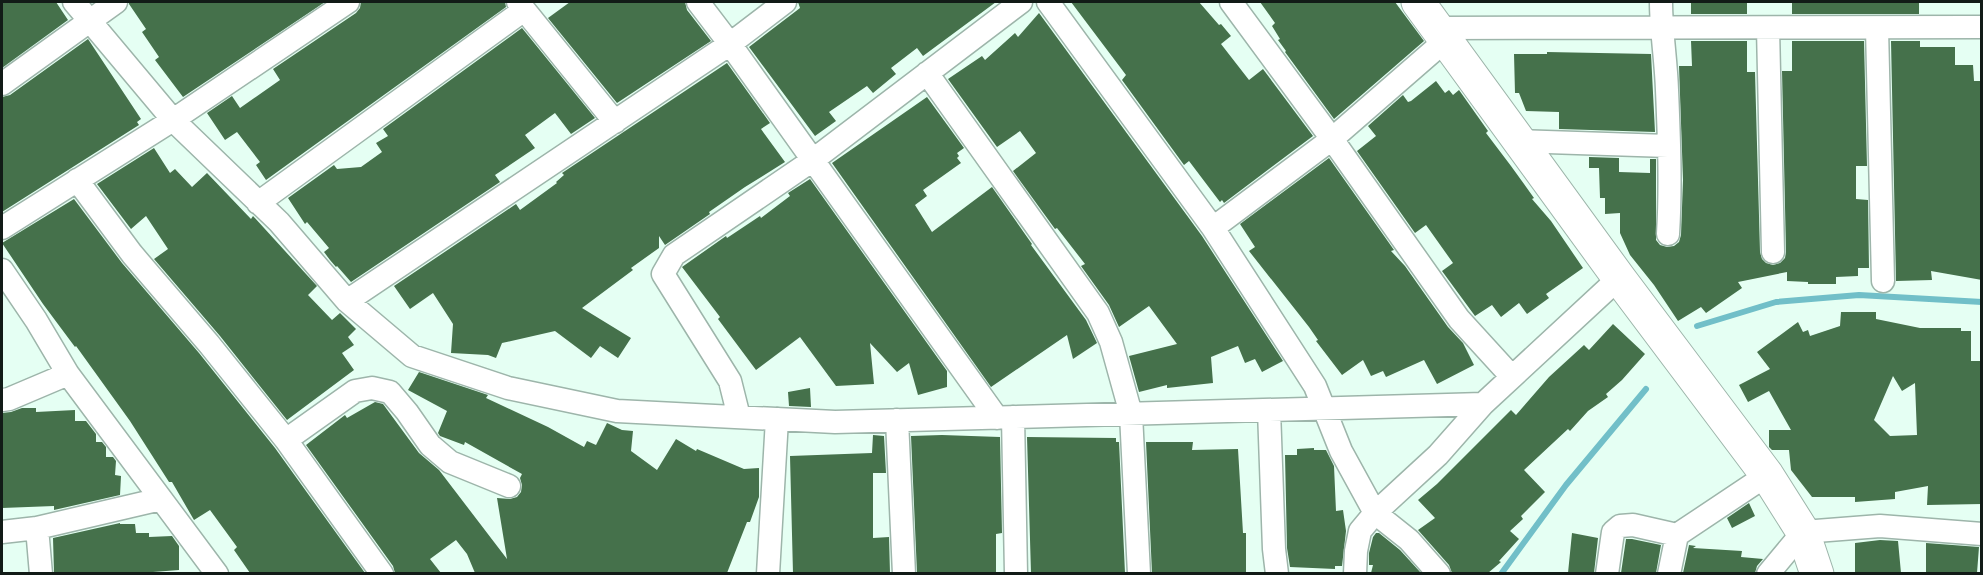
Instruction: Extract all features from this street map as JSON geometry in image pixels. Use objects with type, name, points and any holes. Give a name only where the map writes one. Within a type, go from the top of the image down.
[{"type":"street","points":[[74,2],[173,120],[279,222],[346,301],[412,357],[508,388],[617,411],[835,422],[1483,404]]},
{"type":"street","points":[[2,84],[116,2]]},
{"type":"street","points":[[2,228],[173,120],[348,2]]},
{"type":"street","points":[[698,2],[1005,417],[1016,573]]},
{"type":"street","points":[[346,301],[730,44],[785,2]]},
{"type":"street","points":[[739,417],[730,381],[663,274],[674,255],[813,160],[1021,2]]},
{"type":"street","points":[[1048,2],[1213,228],[1315,386],[1341,452],[1375,513],[1409,540],[1439,573]]},
{"type":"street","points":[[1231,2],[1332,139],[1459,319],[1512,378]]},
{"type":"street","points":[[1418,2],[1443,33],[1619,278],[1767,475],[1803,532],[1817,573]]},
{"type":"street","points":[[1660,2],[1667,88],[1670,205],[1668,234]]},
{"type":"street","points":[[258,203],[521,5],[615,122]]},
{"type":"street","points":[[1213,228],[1332,139],[1443,33],[1661,28],[1982,27]]},
{"type":"street","points":[[1768,28],[1773,252]]},
{"type":"street","points":[[1877,28],[1883,281]]},
{"type":"street","points":[[927,73],[1098,313],[1111,342],[1131,414],[1139,573]]},
{"type":"street","points":[[1520,141],[1668,146]]},
{"type":"street","points":[[77,180],[132,254],[209,344],[286,440],[382,573]]},
{"type":"street","points":[[2,270],[36,320],[68,374],[217,573]]},
{"type":"street","points":[[1355,573],[1360,531],[1375,513],[1438,455],[1483,404],[1619,278]]},
{"type":"street","points":[[2,400],[68,374]]},
{"type":"street","points":[[286,440],[355,391],[372,388],[390,392],[430,445],[450,462],[509,486]]},
{"type":"street","points":[[1269,410],[1274,549],[1277,573]]},
{"type":"street","points":[[768,573],[777,419]]},
{"type":"street","points":[[897,420],[904,573]]},
{"type":"street","points":[[1669,573],[1677,535],[1767,475]]},
{"type":"street","points":[[2,532],[37,528],[161,499]]},
{"type":"street","points":[[1607,573],[1613,532],[1620,526],[1633,525],[1677,535]]},
{"type":"street","points":[[1768,573],[1803,532],[1880,526],[1982,534]]},
{"type":"street","points":[[37,528],[41,573]]},
{"type":"building","points":[[2,2],[56,2],[68,20],[2,68]]},
{"type":"building","points":[[129,2],[325,2],[183,97],[155,60],[159,57],[142,32],[146,29]]},
{"type":"building","points":[[361,2],[505,2],[506,7],[266,180],[256,165],[260,162],[237,132],[225,140],[207,113],[232,96],[240,108],[280,80],[273,69],[356,13]]},
{"type":"building","points":[[570,2],[685,2],[687,10],[711,41],[617,103],[548,18]]},
{"type":"building","points":[[798,2],[996,2],[923,56],[917,48],[891,68],[896,74],[873,93],[867,86],[829,112],[836,121],[815,136],[749,47],[800,8]]},
{"type":"building","points":[[1071,2],[1199,2],[1231,36],[1221,44],[1249,80],[1263,69],[1313,136],[1224,203],[1222,200],[1220,202],[1189,161],[1184,165],[1122,80],[1126,75]]},
{"type":"building","points":[[1260,2],[1395,2],[1424,41],[1334,119],[1285,52],[1272,26],[1275,23]]},
{"type":"building","points":[[1691,2],[1747,2],[1747,14],[1691,14]]},
{"type":"building","points":[[1792,2],[1919,2],[1919,14],[1792,14]]},
{"type":"building","points":[[1039,13],[1202,236],[1283,361],[1262,372],[1255,359],[1245,363],[1238,346],[1211,357],[1213,383],[1167,388],[1167,385],[1139,392],[1129,356],[1177,344],[1149,306],[1119,327],[1109,305],[1081,266],[1085,264],[1057,228],[1055,229],[1013,171],[1036,153],[1020,131],[997,147],[948,79],[982,56],[985,60],[1015,33],[1018,37]]},
{"type":"building","points":[[522,28],[595,118],[571,134],[555,113],[525,135],[535,148],[495,175],[500,182],[351,282],[324,252],[329,248],[307,222],[305,224],[288,198],[334,165],[337,169],[361,167],[382,152],[376,143],[388,136],[383,129]]},
{"type":"building","points":[[88,39],[141,119],[137,122],[139,125],[2,212],[2,97],[10,95]]},
{"type":"building","points":[[1691,41],[1747,41],[1747,72],[1755,72],[1760,252],[1766,263],[1773,265],[1785,258],[1786,252],[1782,71],[1792,71],[1792,41],[1864,41],[1867,166],[1856,166],[1856,199],[1868,200],[1869,268],[1858,268],[1858,276],[1836,277],[1836,284],[1787,281],[1787,272],[1738,282],[1742,288],[1706,313],[1701,307],[1678,321],[1630,255],[1620,233],[1620,213],[1605,214],[1605,198],[1600,198],[1599,168],[1589,168],[1589,157],[1619,158],[1619,172],[1650,173],[1650,159],[1656,159],[1656,240],[1660,245],[1667,247],[1679,242],[1683,180],[1679,66],[1692,66]]},
{"type":"building","points":[[1891,41],[1920,41],[1920,47],[1955,47],[1955,65],[1973,65],[1974,81],[1982,81],[1982,280],[1931,271],[1932,280],[1896,281]]},
{"type":"building","points":[[1547,52],[1651,54],[1655,132],[1559,129],[1559,112],[1526,111],[1519,93],[1515,93],[1514,54],[1547,54]]},
{"type":"building","points":[[727,63],[770,123],[761,129],[785,162],[745,187],[665,245],[659,236],[659,248],[582,308],[631,338],[618,358],[600,346],[591,358],[555,331],[502,343],[496,358],[488,355],[451,353],[453,324],[433,293],[410,309],[394,286],[516,204],[520,210],[557,183],[564,175],[562,173]]},
{"type":"building","points":[[1436,81],[1445,93],[1449,90],[1453,95],[1459,90],[1488,131],[1486,133],[1583,268],[1546,294],[1549,298],[1527,314],[1519,303],[1501,317],[1492,305],[1475,316],[1442,271],[1453,263],[1426,225],[1415,233],[1357,151],[1376,136],[1368,126],[1403,95],[1408,102],[1411,101]]},
{"type":"building","points":[[927,97],[964,148],[957,153],[959,156],[957,158],[961,163],[923,190],[927,196],[915,205],[932,232],[992,187],[1086,320],[1097,343],[1073,359],[1067,335],[991,387],[832,163]]},
{"type":"building","points":[[154,148],[170,173],[175,169],[192,187],[207,173],[251,219],[253,216],[317,286],[308,295],[332,320],[340,313],[356,329],[348,337],[354,345],[342,353],[354,370],[287,420],[220,336],[154,259],[168,249],[146,216],[131,229],[97,184]]},
{"type":"building","points":[[1329,158],[1394,250],[1391,251],[1405,266],[1448,327],[1463,343],[1474,365],[1437,384],[1424,360],[1386,377],[1383,371],[1371,376],[1363,360],[1342,375],[1316,341],[1318,340],[1309,327],[1249,251],[1255,247],[1240,224]]},
{"type":"building","points":[[810,179],[947,371],[947,387],[918,395],[909,363],[897,372],[870,343],[874,384],[836,386],[800,337],[756,370],[682,267],[726,236],[727,238],[760,216],[761,218],[790,196],[788,193]]},
{"type":"building","points":[[74,199],[122,263],[199,353],[275,448],[365,573],[250,573],[234,550],[237,547],[210,510],[194,520],[172,482],[169,482],[130,421],[43,304],[2,243]]},
{"type":"building","points":[[1841,312],[1876,312],[1876,319],[1920,328],[1961,328],[1961,331],[1971,331],[1971,361],[1982,361],[1982,504],[1927,505],[1928,486],[1895,492],[1895,499],[1855,502],[1855,497],[1812,497],[1791,470],[1789,450],[1772,450],[1769,447],[1769,430],[1791,430],[1769,391],[1748,402],[1739,385],[1770,369],[1757,352],[1798,322],[1803,332],[1808,330],[1810,336],[1840,326]],"holes":[[[1893,376],[1902,391],[1915,383],[1917,435],[1890,436],[1874,420]]]},
{"type":"building","points":[[1613,324],[1645,354],[1606,394],[1608,397],[1588,411],[1570,431],[1568,429],[1524,470],[1545,492],[1521,516],[1523,519],[1510,531],[1519,539],[1499,561],[1501,562],[1488,573],[1452,573],[1449,565],[1418,530],[1435,518],[1418,500],[1511,410],[1516,415],[1549,377],[1584,345],[1589,350]]},
{"type":"building","points":[[419,372],[488,395],[486,398],[584,447],[587,441],[596,445],[607,423],[622,430],[633,431],[631,451],[657,470],[676,439],[696,451],[697,449],[744,469],[759,468],[759,497],[727,573],[475,573],[467,554],[456,540],[430,559],[441,573],[395,573],[393,566],[306,445],[345,415],[347,418],[375,402],[383,404],[419,453],[439,470],[507,559],[497,498],[517,497],[522,485],[520,478],[522,474],[465,442],[464,445],[440,436],[438,433],[447,411],[408,390]]},
{"type":"building","points":[[810,388],[811,407],[789,406],[788,392]]},
{"type":"building","points":[[22,408],[36,408],[36,412],[75,410],[75,421],[86,421],[96,434],[96,442],[102,442],[106,447],[106,457],[113,457],[116,461],[115,475],[121,476],[120,495],[54,510],[54,506],[2,508],[2,413]]},
{"type":"building","points":[[873,435],[884,436],[886,473],[873,473],[873,538],[889,537],[890,573],[793,573],[790,456],[872,453]]},
{"type":"building","points":[[911,436],[1000,437],[1002,533],[996,534],[996,573],[917,573]]},
{"type":"building","points":[[1027,437],[1116,438],[1116,442],[1119,442],[1125,573],[1031,573]]},
{"type":"building","points":[[1146,442],[1193,442],[1192,450],[1238,449],[1243,533],[1246,533],[1246,573],[1152,573]]},
{"type":"building","points":[[1314,448],[1314,450],[1326,450],[1334,466],[1336,511],[1343,510],[1346,531],[1342,566],[1335,566],[1335,569],[1290,567],[1287,548],[1285,455],[1297,455],[1297,449]]},
{"type":"building","points":[[1749,503],[1755,516],[1732,528],[1727,518]]},
{"type":"building","points":[[120,523],[135,524],[136,533],[149,533],[149,537],[172,536],[179,546],[179,570],[140,573],[54,573],[53,538]]},
{"type":"building","points":[[1376,533],[1400,550],[1421,573],[1371,573],[1373,565],[1369,565],[1369,553]]},
{"type":"building","points":[[1572,533],[1598,538],[1594,573],[1568,573]]},
{"type":"building","points":[[1626,539],[1661,545],[1656,573],[1621,573]]},
{"type":"building","points":[[1880,540],[1898,541],[1901,573],[1855,573],[1855,543]]},
{"type":"building","points":[[1926,543],[1979,547],[1977,573],[1926,573]]},
{"type":"building","points":[[1689,545],[1696,546],[1693,548],[1742,551],[1741,557],[1763,559],[1755,573],[1683,573]]},
{"type":"waterway","points":[[1697,326],[1776,302],[1859,295],[1982,302]]},
{"type":"waterway","points":[[1501,574],[1566,485],[1646,389]]}]
